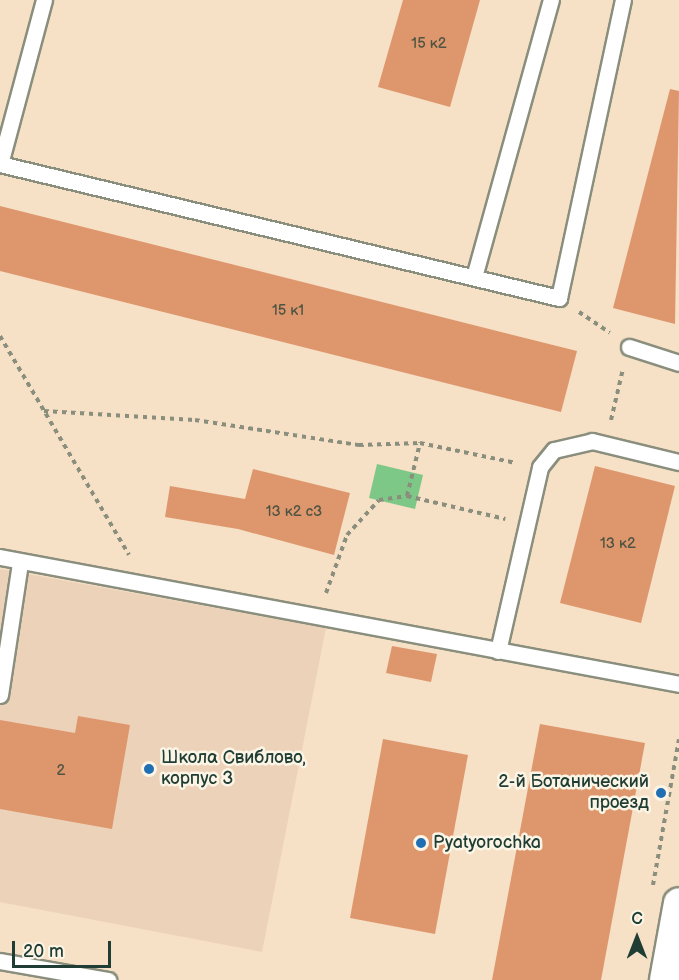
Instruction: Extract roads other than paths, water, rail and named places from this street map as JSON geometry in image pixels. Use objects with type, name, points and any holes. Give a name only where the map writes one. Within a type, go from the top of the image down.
[{"type":"street","points":[[665,980],[679,903]]},
{"type":"lane","points":[[44,0],[0,164],[559,298],[623,0]]},
{"type":"lane","points":[[474,277],[551,0]]},
{"type":"lane","points":[[629,347],[679,363]]},
{"type":"lane","points":[[498,651],[540,467],[554,450],[571,442],[605,444],[679,462]]},
{"type":"lane","points":[[0,557],[679,684]]},
{"type":"lane","points":[[0,695],[20,561]]},
{"type":"lane","points":[[0,962],[108,980]]},
{"type":"place","name":"Школа Свиблово, корпус 3","points":[[149,769]]},
{"type":"place","name":"2-й Ботанический проезд","points":[[661,793]]},
{"type":"place","name":"Pyatyorochka","points":[[421,843]]}]
